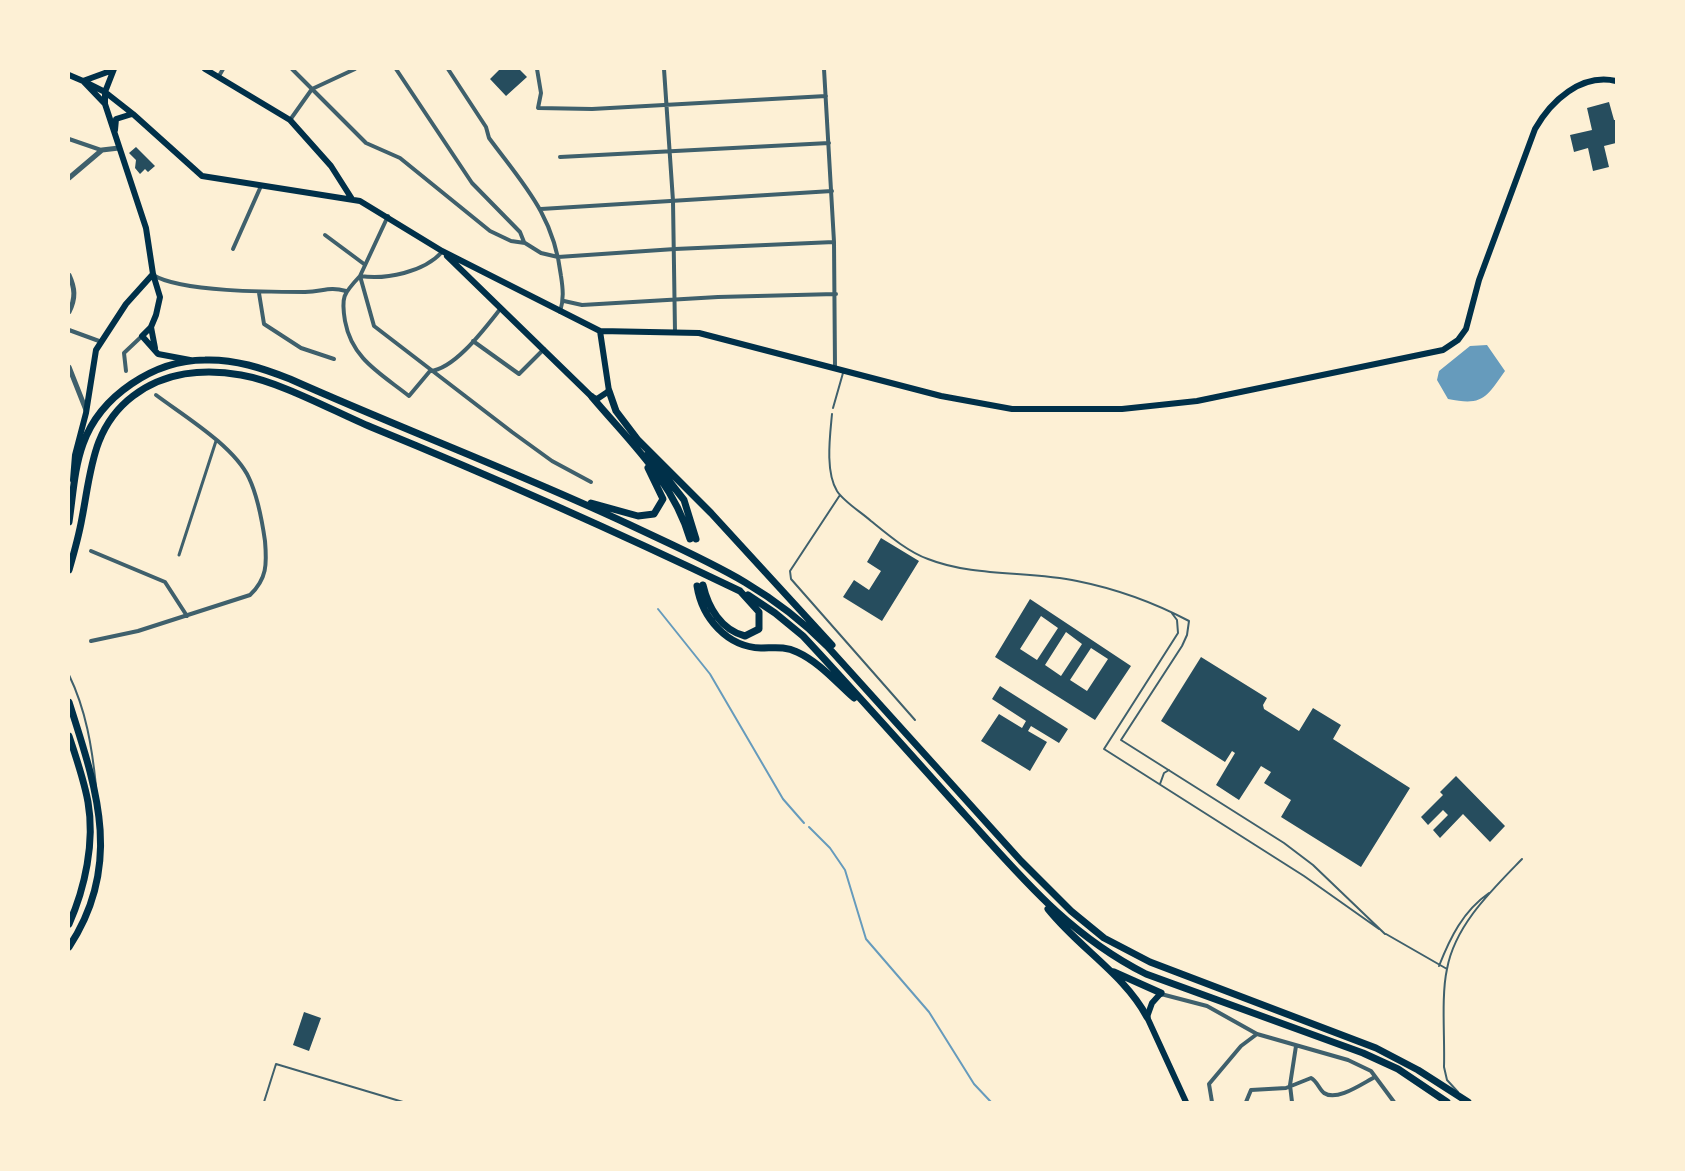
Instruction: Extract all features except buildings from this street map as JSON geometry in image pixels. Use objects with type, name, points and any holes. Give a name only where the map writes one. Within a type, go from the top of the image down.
[{"type":"main road","points":[[83,81],[95,79],[114,69]]},
{"type":"main road","points":[[114,69],[105,92],[105,104],[146,228],[153,274],[160,297],[151,327],[151,338],[158,354]]},
{"type":"main road","points":[[205,69],[290,120],[331,166],[352,199]]},
{"type":"main road","points":[[69,75],[105,92],[202,176],[352,199],[388,215],[442,251],[560,313],[600,331],[675,332],[720,338],[941,396],[1012,409],[1122,409],[1197,401],[1443,350],[1458,340],[1466,329],[1479,280],[1535,129],[1542,118],[1563,94],[1587,81],[1607,79],[1616,81]]},
{"type":"main road","points":[[83,81],[105,104]]},
{"type":"main road","points":[[119,148],[114,123],[120,116],[133,114]]},
{"type":"main road","points":[[442,251],[544,349],[633,440],[684,500],[693,539]]},
{"type":"main road","points":[[69,522],[75,455],[86,413],[99,341],[126,304],[153,274]]},
{"type":"main road","points":[[151,327],[142,336],[158,354],[260,367],[573,498],[753,585],[799,617],[1021,861],[1071,911],[1104,938],[1150,962],[1376,1048],[1437,1081],[1469,1102]]},
{"type":"main road","points":[[573,498],[638,516],[654,514],[663,499],[651,472],[616,411],[609,391],[600,331]]},
{"type":"main road","points":[[73,490],[83,443],[106,406],[143,376],[194,360]]},
{"type":"main road","points":[[69,570],[83,516],[94,449],[109,422],[119,410],[134,396],[180,374],[215,371],[244,375],[458,463],[740,591],[775,613],[803,636],[1028,884],[1068,924],[1112,957],[1146,974],[1363,1053],[1398,1069],[1447,1102]]},
{"type":"main road","points":[[592,398],[602,398],[609,391]]},
{"type":"main road","points":[[633,440],[665,465],[791,599],[865,687]]},
{"type":"main road","points":[[740,591],[759,612],[761,624],[753,634],[744,636],[724,626],[709,606],[700,586],[705,612],[730,639],[753,647],[789,649],[810,659],[879,721]]},
{"type":"main road","points":[[69,702],[97,794],[101,837],[95,891],[69,947]]},
{"type":"main road","points":[[69,736],[89,804],[89,834],[80,899],[69,924]]},
{"type":"main road","points":[[1028,884],[1076,942],[1109,970],[1138,1000],[1186,1102]]},
{"type":"main road","points":[[1109,970],[1161,993],[1152,1003],[1147,1017]]},
{"type":"street","points":[[219,76],[223,69]]},
{"type":"street","points":[[292,69],[366,143],[400,158],[490,231],[511,241],[525,243],[541,253],[558,257],[834,242]]},
{"type":"street","points":[[290,120],[312,89],[355,69]]},
{"type":"street","points":[[396,69],[472,183],[520,232],[525,243]]},
{"type":"street","points":[[448,69],[486,127],[489,138],[542,209],[553,234],[558,257],[564,301],[560,313]]},
{"type":"street","points":[[537,69],[541,93],[538,108],[592,109],[666,103],[826,96]]},
{"type":"street","points":[[664,69],[673,201],[675,332]]},
{"type":"street","points":[[824,69],[836,294],[835,368]]},
{"type":"street","points":[[69,139],[102,150],[119,148]]},
{"type":"street","points":[[560,157],[829,143]]},
{"type":"street","points":[[69,178],[102,150]]},
{"type":"street","points":[[234,249],[261,186]]},
{"type":"street","points":[[542,209],[832,191]]},
{"type":"street","points":[[388,215],[360,276],[346,291],[342,301],[347,332],[357,354],[409,396],[430,371],[441,370],[473,341],[501,308]]},
{"type":"street","points":[[325,235],[364,264]]},
{"type":"street","points":[[360,276],[374,278],[389,276],[424,266],[433,262],[442,251]]},
{"type":"street","points":[[153,274],[167,283],[259,293],[315,292],[331,286],[346,291]]},
{"type":"street","points":[[69,275],[74,285],[74,296],[69,312]]},
{"type":"street","points":[[360,276],[375,326],[430,371],[552,461],[591,482]]},
{"type":"street","points":[[259,293],[264,324],[301,348],[334,359]]},
{"type":"street","points":[[564,301],[582,305],[675,299],[836,294]]},
{"type":"street","points":[[69,330],[99,341]]},
{"type":"street","points":[[126,371],[124,353],[142,336]]},
{"type":"street","points":[[473,341],[519,375],[544,349]]},
{"type":"street","points":[[69,367],[78,386],[86,413]]},
{"type":"street","points":[[69,388],[78,386]]},
{"type":"street","points":[[92,641],[138,631],[250,596],[262,582],[267,564],[254,490],[239,463],[216,441],[156,395]]},
{"type":"street","points":[[179,555],[216,441]]},
{"type":"street","points":[[92,551],[165,582],[187,616]]},
{"type":"street","points":[[1161,993],[1207,1006],[1257,1034],[1348,1060],[1371,1071],[1394,1102]]},
{"type":"street","points":[[1212,1102],[1209,1084],[1241,1046],[1257,1034]]},
{"type":"street","points":[[1292,1102],[1290,1085],[1296,1046]]},
{"type":"street","points":[[1246,1102],[1251,1090],[1286,1088],[1311,1077],[1324,1093],[1341,1094],[1375,1077]]},
{"type":"lane","points":[[833,408],[844,370]]},
{"type":"lane","points":[[832,414],[832,477],[840,495],[885,532],[927,559],[987,570],[1074,580],[1131,595],[1189,621],[1187,635],[1182,646],[1121,740],[1284,843],[1328,879],[1385,933]]},
{"type":"lane","points":[[840,495],[790,570],[791,579],[915,720]]},
{"type":"lane","points":[[1168,610],[1177,620],[1178,633],[1104,749],[1313,882],[1385,933],[1446,969]]},
{"type":"lane","points":[[69,675],[80,697],[92,743],[97,794]]},
{"type":"lane","points":[[1160,784],[1164,772],[1169,770]]},
{"type":"lane","points":[[1469,1102],[1445,1076],[1446,969],[1457,939],[1491,892],[1522,859]]},
{"type":"lane","points":[[1439,966],[1449,941],[1460,923],[1476,902],[1491,892]]},
{"type":"lane","points":[[264,1102],[276,1064],[403,1102]]},
{"type":"water","points":[[1487,345],[1505,371],[1499,380],[1482,398],[1469,401],[1448,399],[1437,380],[1439,371],[1470,346]]},
{"type":"waterway","points":[[658,609],[710,674],[783,799],[804,823]]},
{"type":"waterway","points":[[809,827],[830,848],[845,870],[866,939],[929,1012],[974,1084],[991,1102]]}]
